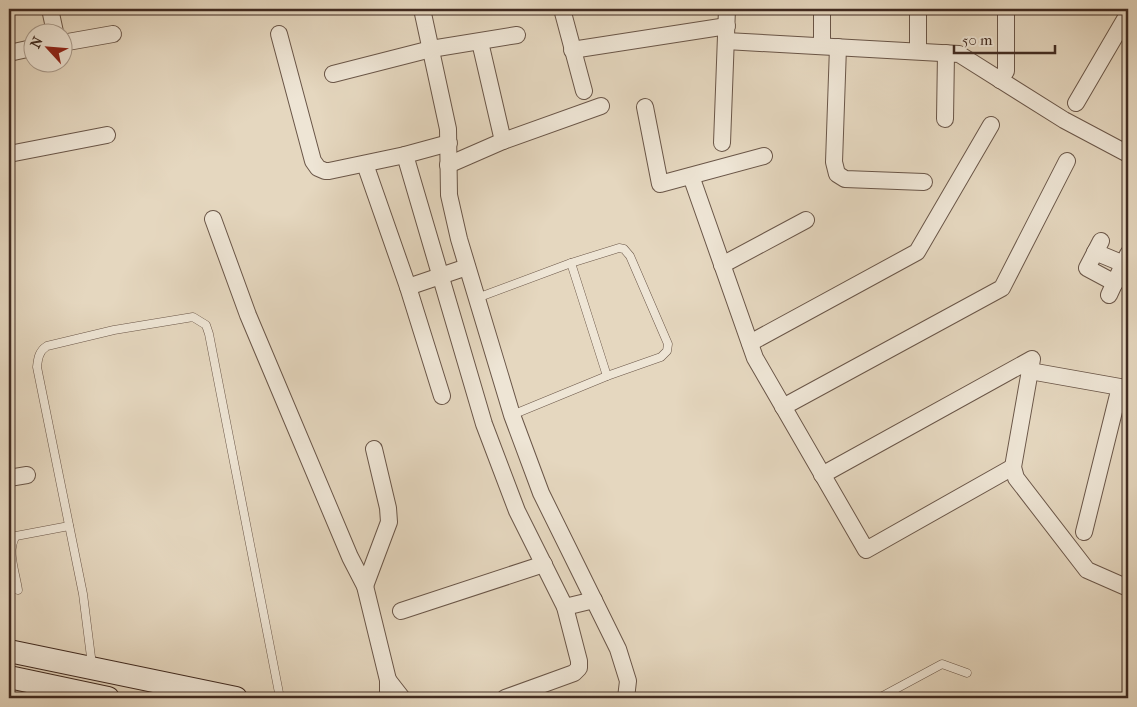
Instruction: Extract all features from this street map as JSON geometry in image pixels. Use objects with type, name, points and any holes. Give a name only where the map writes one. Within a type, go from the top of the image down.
[{"type":"main road","points":[[9,651],[93,670],[236,698]]},
{"type":"main road","points":[[9,677],[41,691],[108,698]]},
{"type":"street","points":[[50,9],[53,22]]},
{"type":"street","points":[[422,9],[448,129],[449,195],[458,239],[512,415],[541,493],[618,649],[628,681],[626,698]]},
{"type":"street","points":[[562,9],[584,91]]},
{"type":"street","points":[[722,143],[727,9]]},
{"type":"street","points":[[822,9],[830,46],[834,162],[837,174],[845,179],[924,182]]},
{"type":"street","points":[[918,9],[918,51]]},
{"type":"street","points":[[1000,80],[1006,71],[1006,9]]},
{"type":"street","points":[[1076,103],[1128,14]]},
{"type":"street","points":[[572,50],[727,33],[830,46],[960,54],[1064,120],[1128,154]]},
{"type":"street","points":[[72,41],[113,34]]},
{"type":"street","points":[[279,34],[313,161],[318,168],[325,171],[365,164],[449,143]]},
{"type":"street","points":[[333,74],[431,49],[517,35]]},
{"type":"street","points":[[480,42],[504,141]]},
{"type":"street","points":[[9,53],[22,50]]},
{"type":"street","points":[[945,119],[946,53]]},
{"type":"street","points":[[448,165],[504,141],[601,106]]},
{"type":"street","points":[[645,107],[660,184],[764,156]]},
{"type":"street","points":[[750,344],[917,252],[990,125]]},
{"type":"street","points":[[9,154],[107,135]]},
{"type":"street","points":[[405,155],[442,275],[484,424],[518,511],[565,607],[579,661],[578,668],[574,673],[504,698]]},
{"type":"street","points":[[783,407],[1002,288],[1067,161]]},
{"type":"street","points":[[365,164],[408,287],[442,396]]},
{"type":"street","points":[[691,176],[755,358],[866,550],[1013,467]]},
{"type":"street","points":[[213,219],[248,315],[350,557],[366,586],[388,680],[388,698]]},
{"type":"street","points":[[722,265],[806,220]]},
{"type":"street","points":[[1098,247],[1126,259],[1112,289],[1087,268],[1098,247]]},
{"type":"street","points":[[408,287],[467,267]]},
{"type":"street","points":[[822,475],[1032,359],[1013,467],[1016,478],[1087,570],[1128,588]]},
{"type":"street","points":[[1030,371],[1120,387],[1084,532]]},
{"type":"street","points":[[366,586],[389,522],[388,508],[374,449]]},
{"type":"street","points":[[9,478],[27,475]]},
{"type":"street","points":[[401,611],[544,564]]},
{"type":"street","points":[[565,607],[594,600]]},
{"type":"street","points":[[388,680],[402,698]]},
{"type":"lane","points":[[477,298],[571,263],[619,248],[627,251],[668,344],[667,351],[660,358],[607,376],[512,415]]},
{"type":"lane","points":[[571,263],[607,376]]},
{"type":"lane","points":[[93,670],[83,594],[37,368],[42,350],[47,346],[114,330],[193,316],[206,325],[209,334],[280,698]]},
{"type":"lane","points":[[18,590],[11,549],[12,541],[16,536],[69,526]]},
{"type":"lane","points":[[880,698],[942,664],[967,673]]}]
